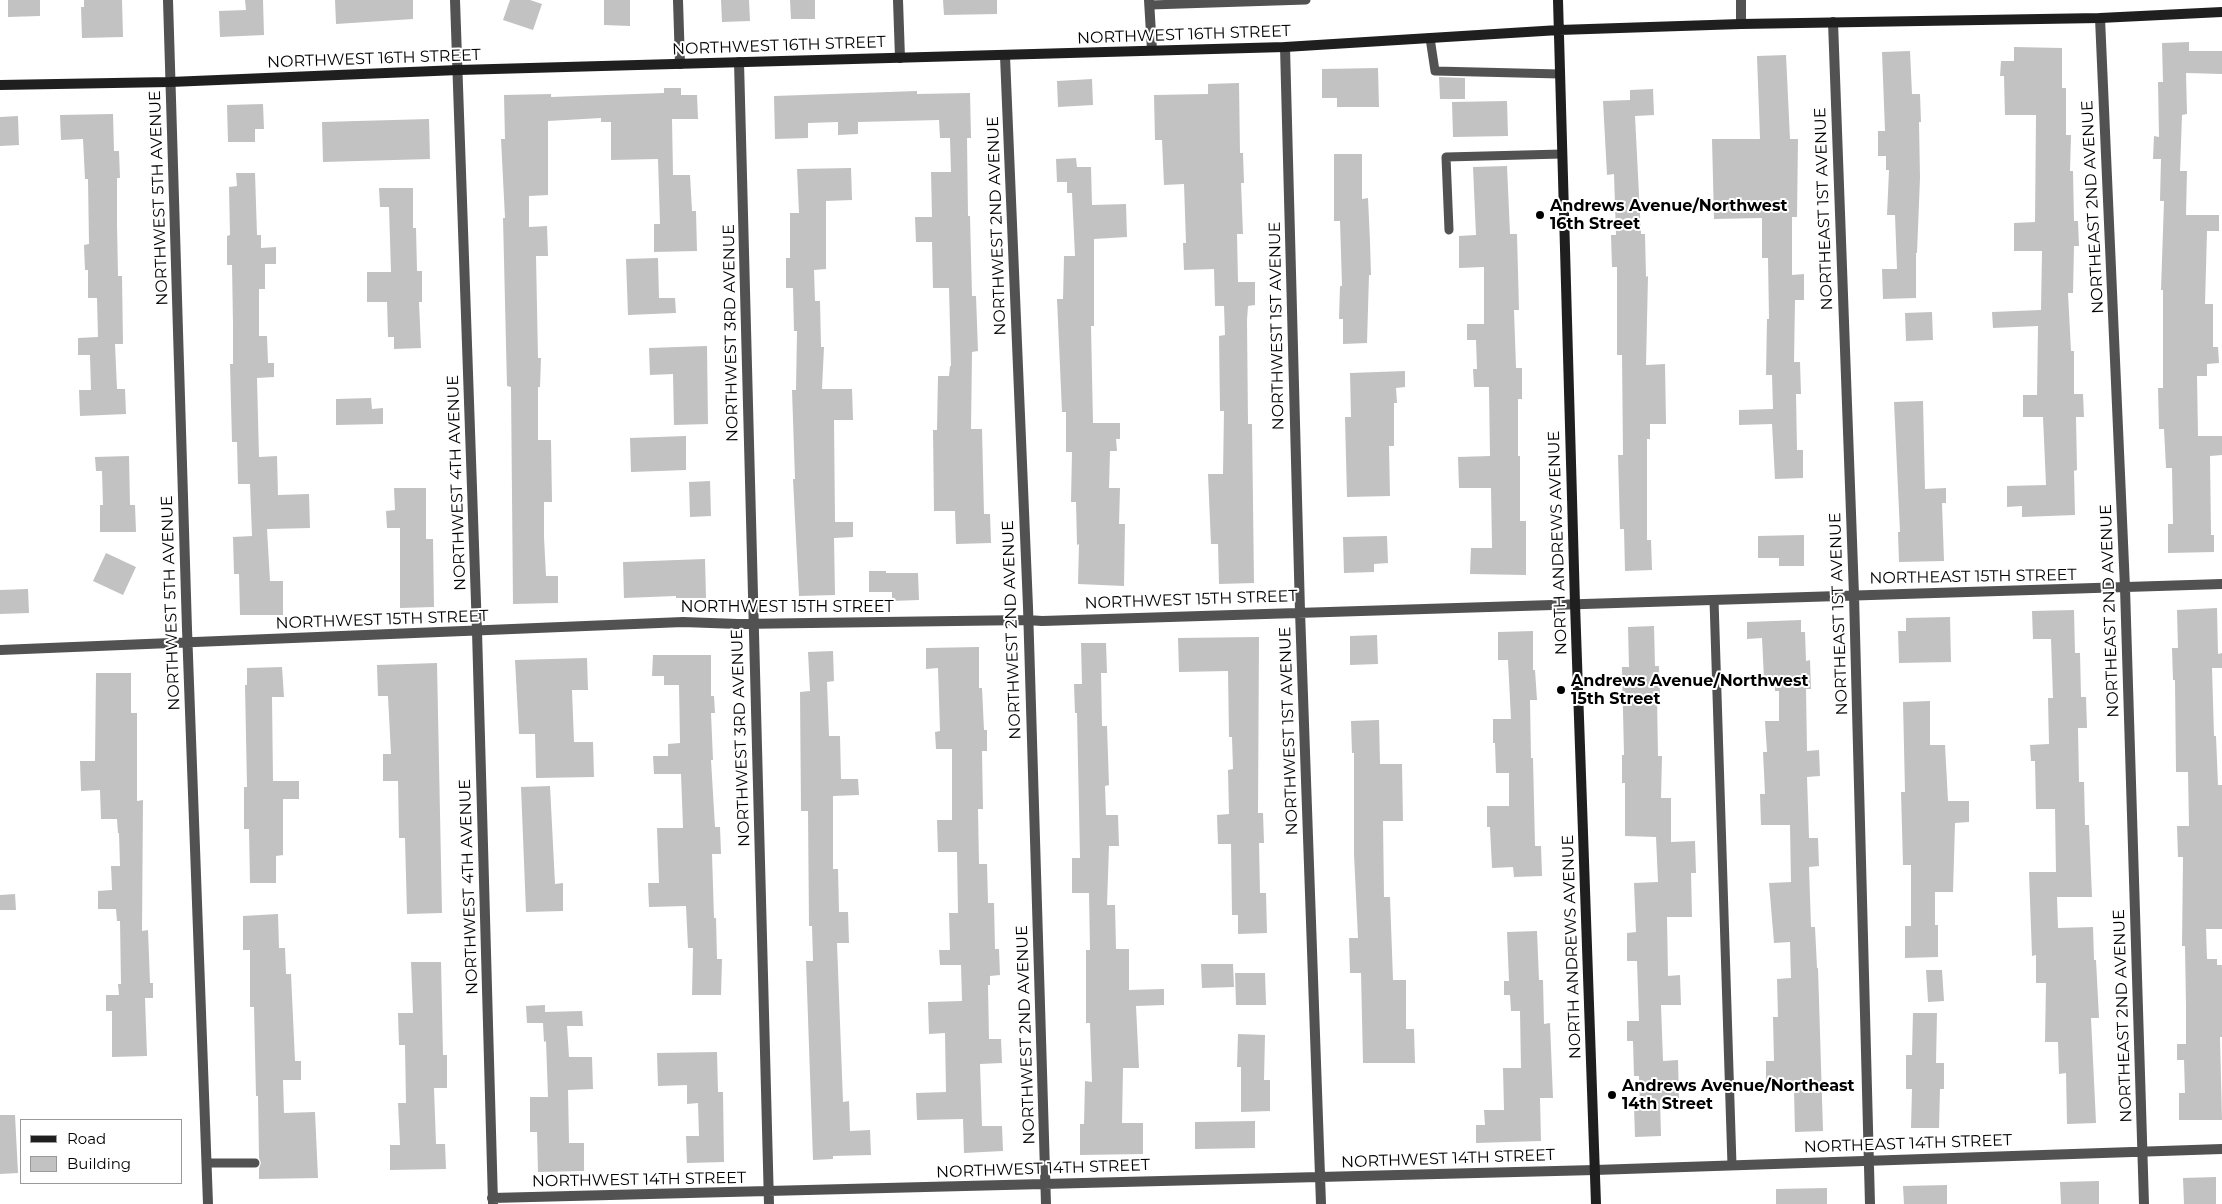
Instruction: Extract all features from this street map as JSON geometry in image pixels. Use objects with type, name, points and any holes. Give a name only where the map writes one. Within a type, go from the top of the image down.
[{"type":"street","name":"NORTHWEST 5TH AVENUE","points":[[168,0],[208,1204]]},
{"type":"street","name":"NORTHWEST 4TH AVENUE","points":[[455,0],[477,631],[492,1201]]},
{"type":"street","points":[[678,0],[680,64]]},
{"type":"street","points":[[898,0],[900,58]]},
{"type":"street","name":"NORTH ANDREWS AVENUE","points":[[1558,0],[1575,604],[1596,1204]]},
{"type":"street","points":[[1741,0],[1741,24]]},
{"type":"street","points":[[1149,3],[1152,50]]},
{"type":"street","name":"NORTHWEST 16TH STREET","points":[[0,85],[170,82],[458,70],[1285,47],[1559,30],[1741,24],[2100,18],[2222,12]]},
{"type":"street","name":"NORTHEAST 2ND AVENUE","points":[[2100,18],[2125,588],[2144,1204]]},
{"type":"street","name":"NORTHEAST 1ST AVENUE","points":[[1833,22],[1854,595],[1870,1204]]},
{"type":"street","name":"NORTHWEST 1ST AVENUE","points":[[1285,47],[1300,611],[1321,1204]]},
{"type":"street","name":"NORTHWEST 2ND AVENUE","points":[[1006,56],[1046,1204]]},
{"type":"street","name":"NORTHWEST 3RD AVENUE","points":[[739,62],[769,1204]]},
{"type":"street","name":"NORTHEAST 15TH STREET","points":[[1575,604],[2222,584]]},
{"type":"street","name":"NORTHWEST 15TH STREET","points":[[0,650],[683,622],[753,624],[1027,620],[1042,622],[1300,611],[1575,604]]},
{"type":"street","name":"NORTHEAST 14TH STREET","points":[[1595,1170],[2142,1150],[2222,1149]]},
{"type":"street","name":"NORTHWEST 14TH STREET","points":[[492,1201],[1595,1170]]},
{"type":"lane","points":[[1149,3],[1306,0]]},
{"type":"lane","points":[[1430,38],[1435,71],[1560,74]]},
{"type":"lane","points":[[1449,230],[1446,157],[1562,154]]},
{"type":"lane","points":[[1714,600],[1732,1165]]},
{"type":"lane","points":[[206,1163],[255,1162]]},
{"type":"building","points":[[8,0],[40,0],[40,16],[8,17]]},
{"type":"building","points":[[84,0],[122,0],[123,37],[82,38],[81,7],[84,7]]},
{"type":"building","points":[[245,0],[263,0],[264,35],[220,37],[219,11],[246,10]]},
{"type":"building","points":[[335,0],[413,0],[413,19],[336,24]]},
{"type":"building","points":[[510,0],[530,0],[542,4],[533,30],[503,20]]},
{"type":"building","points":[[604,0],[630,0],[630,26],[604,25]]},
{"type":"building","points":[[721,0],[749,0],[750,21],[722,22]]},
{"type":"building","points":[[790,0],[815,0],[815,19],[791,19]]},
{"type":"building","points":[[943,0],[997,0],[997,14],[944,15]]},
{"type":"building","points":[[2189,42],[2189,51],[2222,51],[2222,74],[2186,73],[2187,114],[2182,115],[2180,171],[2187,171],[2186,215],[2219,215],[2219,231],[2207,231],[2205,304],[2213,304],[2213,347],[2218,347],[2219,363],[2207,364],[2207,376],[2197,376],[2198,436],[2222,436],[2222,455],[2210,456],[2211,535],[2214,535],[2214,552],[2168,553],[2168,524],[2173,524],[2172,468],[2166,468],[2164,429],[2159,429],[2158,388],[2163,388],[2163,290],[2161,290],[2164,201],[2160,201],[2161,159],[2153,159],[2154,136],[2159,137],[2158,82],[2163,82],[2162,43]]},
{"type":"building","points":[[2014,47],[2062,48],[2062,88],[2066,88],[2066,135],[2071,135],[2070,171],[2073,171],[2074,221],[2078,221],[2079,246],[2074,246],[2073,293],[2068,293],[2071,351],[2074,351],[2074,394],[2083,394],[2084,417],[2076,417],[2077,470],[2074,471],[2075,515],[2022,517],[2022,506],[2007,507],[2007,486],[2046,485],[2043,417],[2023,417],[2023,395],[2037,395],[2038,326],[1993,328],[1992,312],[2041,310],[2042,251],[2014,251],[2014,223],[2035,222],[2036,115],[2005,115],[2004,76],[2000,76],[2001,61],[2014,61]]},
{"type":"building","points":[[1910,51],[1912,94],[1920,94],[1921,122],[1919,122],[1920,178],[1916,298],[1883,299],[1882,269],[1897,269],[1895,215],[1887,215],[1889,170],[1886,170],[1886,156],[1878,156],[1878,131],[1885,131],[1882,52]]},
{"type":"building","points":[[1786,55],[1790,139],[1798,139],[1797,217],[1792,217],[1792,275],[1804,274],[1804,300],[1795,300],[1794,362],[1800,362],[1801,394],[1796,394],[1797,450],[1803,450],[1803,478],[1775,479],[1772,424],[1739,425],[1739,410],[1773,409],[1772,375],[1766,375],[1767,319],[1769,319],[1768,258],[1762,258],[1762,218],[1714,219],[1712,139],[1760,139],[1757,56]]},
{"type":"building","points":[[1378,68],[1379,107],[1337,107],[1337,98],[1322,98],[1322,69]]},
{"type":"building","points":[[1439,77],[1465,78],[1465,99],[1440,99]]},
{"type":"building","points":[[1092,79],[1093,105],[1058,107],[1057,81]]},
{"type":"building","points":[[1239,83],[1240,153],[1243,153],[1244,183],[1241,183],[1243,234],[1237,234],[1238,282],[1255,282],[1255,305],[1248,306],[1247,320],[1248,424],[1252,424],[1254,583],[1219,584],[1218,544],[1211,544],[1208,474],[1223,474],[1224,411],[1220,411],[1219,336],[1225,335],[1224,306],[1215,306],[1214,269],[1184,270],[1183,243],[1186,243],[1184,184],[1164,185],[1162,140],[1155,140],[1154,95],[1208,94],[1208,84]]},
{"type":"building","points":[[664,88],[681,88],[681,95],[697,95],[698,119],[672,119],[673,175],[690,175],[692,211],[696,211],[697,251],[654,252],[654,224],[660,224],[658,159],[611,160],[611,122],[601,122],[601,118],[548,121],[548,195],[529,196],[529,227],[547,226],[548,256],[536,256],[538,358],[541,358],[540,387],[538,387],[538,440],[551,440],[552,502],[544,502],[544,537],[546,576],[558,576],[558,603],[513,604],[511,387],[507,386],[503,218],[505,218],[501,139],[505,139],[504,95],[551,94],[551,97],[664,93]]},
{"type":"building","points":[[1653,89],[1654,115],[1635,116],[1641,234],[1645,234],[1646,277],[1648,276],[1646,365],[1665,364],[1666,424],[1650,424],[1650,439],[1647,439],[1647,540],[1651,540],[1652,570],[1625,571],[1624,529],[1620,529],[1618,455],[1623,455],[1622,355],[1617,355],[1617,267],[1612,267],[1611,235],[1616,235],[1614,174],[1607,175],[1603,101],[1630,100],[1630,90]]},
{"type":"building","points":[[917,91],[917,94],[970,93],[971,138],[967,138],[968,216],[970,216],[972,296],[976,296],[978,351],[972,352],[971,429],[982,429],[984,514],[990,514],[991,543],[956,544],[955,511],[934,511],[933,430],[937,430],[938,376],[949,376],[951,366],[949,288],[933,288],[932,242],[916,242],[915,217],[932,217],[931,172],[951,172],[950,138],[940,138],[939,120],[858,122],[858,134],[838,135],[838,122],[808,123],[808,138],[775,139],[774,96]]},
{"type":"building","points":[[1507,101],[1508,136],[1453,137],[1452,102]]},
{"type":"building","points":[[263,104],[264,129],[255,129],[255,142],[228,142],[227,105]]},
{"type":"building","points":[[113,114],[114,151],[119,151],[120,178],[117,178],[118,276],[122,276],[123,344],[115,344],[117,389],[125,389],[126,414],[80,416],[79,390],[91,390],[90,355],[78,355],[78,338],[98,337],[97,298],[88,298],[88,270],[85,270],[84,245],[89,244],[88,179],[85,179],[83,139],[61,140],[60,115]]},
{"type":"building","points":[[18,116],[19,145],[0,146],[0,117]]},
{"type":"building","points":[[429,119],[430,159],[323,162],[322,122]]},
{"type":"building","points":[[1334,154],[1362,154],[1362,199],[1368,198],[1371,275],[1369,275],[1367,343],[1343,344],[1343,319],[1339,319],[1340,286],[1342,286],[1340,221],[1334,221]]},
{"type":"building","points":[[1076,158],[1077,167],[1091,167],[1092,205],[1126,204],[1127,237],[1094,239],[1094,326],[1091,326],[1093,423],[1120,423],[1120,439],[1116,439],[1117,451],[1110,451],[1109,488],[1120,488],[1119,524],[1125,524],[1124,586],[1078,584],[1079,544],[1077,545],[1076,502],[1071,502],[1072,452],[1066,452],[1066,412],[1062,412],[1057,299],[1063,299],[1064,256],[1075,256],[1072,193],[1067,193],[1067,182],[1057,182],[1056,159]]},
{"type":"building","points":[[1507,166],[1510,234],[1517,234],[1519,310],[1514,310],[1516,368],[1522,368],[1522,399],[1518,399],[1518,456],[1520,456],[1520,521],[1526,521],[1526,575],[1470,574],[1471,548],[1492,548],[1491,488],[1459,488],[1458,457],[1490,456],[1489,387],[1474,387],[1473,369],[1477,369],[1476,340],[1467,340],[1467,324],[1484,324],[1484,267],[1459,268],[1459,236],[1476,235],[1473,167]]},
{"type":"building","points":[[851,168],[852,200],[826,201],[826,269],[814,270],[815,301],[820,301],[821,347],[824,347],[822,389],[852,389],[853,420],[834,420],[835,522],[853,522],[853,537],[834,538],[835,595],[799,596],[793,479],[795,479],[792,390],[796,390],[797,331],[794,331],[793,288],[786,288],[786,258],[790,258],[790,213],[799,213],[797,169]]},
{"type":"building","points":[[236,173],[255,173],[257,235],[261,235],[261,248],[276,247],[276,264],[265,264],[265,289],[259,289],[259,336],[267,336],[268,363],[274,363],[274,377],[257,378],[259,457],[277,456],[278,495],[309,494],[310,528],[267,529],[270,581],[283,581],[283,615],[240,615],[239,574],[234,574],[233,537],[252,536],[250,484],[238,484],[237,442],[232,442],[230,364],[233,364],[232,265],[227,265],[227,236],[230,235],[229,187],[237,186]]},
{"type":"building","points":[[379,188],[413,188],[413,228],[416,228],[417,271],[422,271],[422,302],[419,302],[421,348],[394,349],[394,337],[388,337],[387,302],[367,302],[367,272],[391,272],[389,207],[380,207]]},
{"type":"building","points":[[658,258],[659,298],[675,298],[676,313],[628,315],[626,259]]},
{"type":"building","points":[[1932,312],[1933,340],[1906,341],[1905,313]]},
{"type":"building","points":[[707,346],[708,424],[674,425],[673,374],[650,375],[649,348]]},
{"type":"building","points":[[1405,371],[1405,387],[1396,388],[1397,403],[1394,403],[1394,446],[1389,446],[1390,496],[1347,497],[1345,417],[1351,417],[1350,373]]},
{"type":"building","points":[[371,398],[372,409],[383,408],[383,424],[336,425],[336,399]]},
{"type":"building","points":[[1923,401],[1925,489],[1946,488],[1946,503],[1942,503],[1944,561],[1899,562],[1898,532],[1900,532],[1894,402]]},
{"type":"building","points":[[686,436],[686,470],[631,472],[630,438]]},
{"type":"building","points":[[129,456],[130,505],[135,505],[136,532],[100,532],[100,505],[103,505],[102,471],[96,471],[95,457]]},
{"type":"building","points":[[710,481],[711,516],[690,517],[689,482]]},
{"type":"building","points":[[394,488],[426,488],[426,539],[433,539],[434,607],[400,608],[400,528],[387,528],[386,511],[395,510]]},
{"type":"building","points":[[1804,535],[1804,566],[1779,566],[1779,558],[1758,558],[1758,536]]},
{"type":"building","points":[[1387,536],[1388,563],[1374,564],[1374,572],[1344,573],[1343,537]]},
{"type":"building","points":[[106,553],[136,567],[123,595],[93,581]]},
{"type":"building","points":[[705,559],[706,598],[676,598],[676,596],[624,598],[623,562]]},
{"type":"building","points":[[869,571],[918,573],[919,600],[892,601],[892,592],[869,592]]},
{"type":"building","points":[[28,589],[29,613],[0,614],[0,590]]},
{"type":"building","points":[[2217,608],[2218,654],[2222,653],[2222,668],[2212,668],[2218,785],[2222,785],[2222,929],[2206,929],[2207,959],[2217,959],[2217,965],[2222,965],[2222,1037],[2220,1037],[2222,1120],[2179,1120],[2179,1093],[2185,1093],[2184,1060],[2177,1060],[2177,1044],[2186,1044],[2186,1006],[2185,946],[2182,946],[2183,857],[2178,857],[2177,826],[2189,826],[2188,772],[2176,772],[2175,680],[2173,680],[2172,648],[2178,648],[2177,610]]},
{"type":"building","points":[[2074,610],[2075,653],[2080,653],[2081,697],[2086,697],[2087,728],[2078,728],[2079,782],[2084,782],[2085,825],[2089,825],[2092,897],[2057,897],[2058,928],[2093,927],[2099,1018],[2091,1018],[2096,1123],[2067,1124],[2066,1073],[2059,1074],[2058,1042],[2045,1042],[2046,983],[2036,983],[2036,955],[2032,956],[2029,872],[2056,872],[2055,809],[2036,809],[2035,761],[2031,761],[2030,745],[2049,744],[2048,698],[2053,698],[2051,639],[2033,639],[2032,611]]},
{"type":"building","points":[[1950,617],[1951,662],[1899,663],[1898,631],[1906,631],[1906,618]]},
{"type":"building","points":[[1801,620],[1801,632],[1805,632],[1806,661],[1810,660],[1811,689],[1806,689],[1807,751],[1819,750],[1820,776],[1807,777],[1809,838],[1818,838],[1819,866],[1809,867],[1811,927],[1815,927],[1818,968],[1823,1131],[1795,1132],[1794,1090],[1791,1090],[1791,1080],[1766,1080],[1766,1061],[1774,1061],[1773,1017],[1778,1017],[1777,979],[1791,978],[1790,942],[1774,943],[1769,883],[1791,882],[1790,825],[1761,825],[1760,794],[1765,794],[1763,752],[1767,752],[1765,721],[1779,721],[1779,691],[1775,691],[1774,679],[1764,679],[1762,638],[1747,639],[1747,622]]},
{"type":"building","points":[[1654,626],[1655,666],[1659,666],[1660,696],[1657,696],[1658,756],[1662,756],[1661,798],[1671,798],[1671,842],[1695,841],[1696,873],[1691,873],[1692,917],[1667,917],[1668,976],[1680,975],[1681,1005],[1661,1005],[1663,1061],[1678,1060],[1679,1099],[1660,1100],[1661,1136],[1635,1137],[1634,1107],[1640,1107],[1639,1076],[1634,1076],[1633,1041],[1627,1041],[1627,1021],[1639,1021],[1637,961],[1627,961],[1627,933],[1636,932],[1634,883],[1658,882],[1656,837],[1625,836],[1625,783],[1622,783],[1622,755],[1624,755],[1622,667],[1629,667],[1628,627]]},
{"type":"building","points":[[1533,631],[1533,670],[1535,670],[1537,700],[1530,700],[1531,758],[1533,758],[1535,846],[1541,846],[1542,876],[1514,877],[1513,867],[1492,868],[1490,827],[1487,827],[1487,806],[1509,806],[1509,773],[1496,773],[1495,743],[1493,743],[1493,719],[1511,719],[1508,660],[1498,660],[1498,632]]},
{"type":"building","points":[[1377,635],[1378,664],[1350,665],[1350,636]]},
{"type":"building","points":[[1259,637],[1258,813],[1263,813],[1264,843],[1259,843],[1260,893],[1266,893],[1267,933],[1238,934],[1238,915],[1232,915],[1231,844],[1218,844],[1217,815],[1229,814],[1228,770],[1233,769],[1232,737],[1229,737],[1228,671],[1179,672],[1178,638]]},
{"type":"building","points":[[1081,643],[1106,643],[1107,673],[1101,673],[1102,726],[1107,726],[1109,785],[1105,786],[1106,815],[1118,815],[1119,846],[1109,846],[1107,905],[1115,905],[1116,949],[1129,949],[1129,990],[1164,989],[1164,1005],[1136,1006],[1139,1068],[1123,1068],[1122,1123],[1143,1123],[1143,1154],[1080,1155],[1080,1124],[1084,1124],[1085,1081],[1092,1082],[1090,1023],[1086,1023],[1086,950],[1090,950],[1089,893],[1072,893],[1072,858],[1080,858],[1077,713],[1075,713],[1074,684],[1082,684]]},
{"type":"building","points":[[979,647],[979,688],[982,688],[984,730],[987,730],[987,751],[982,751],[983,809],[978,809],[979,864],[987,864],[988,903],[994,903],[995,949],[999,949],[1000,975],[990,976],[990,985],[988,985],[989,1039],[1001,1039],[1002,1063],[980,1064],[982,1126],[1002,1126],[1003,1151],[964,1153],[963,1119],[917,1120],[916,1093],[946,1092],[945,1033],[929,1034],[928,1002],[962,1001],[961,965],[940,965],[939,950],[950,950],[949,913],[958,913],[957,852],[938,852],[937,820],[952,820],[952,749],[936,749],[935,732],[940,731],[938,668],[926,669],[926,648]]},
{"type":"building","points":[[833,651],[834,681],[827,682],[829,736],[840,736],[841,779],[858,779],[859,795],[833,796],[833,869],[838,869],[839,912],[848,912],[849,943],[837,943],[843,1102],[849,1101],[850,1131],[870,1130],[871,1155],[833,1156],[833,1159],[813,1160],[806,961],[813,961],[812,926],[809,926],[808,811],[801,811],[800,692],[810,691],[808,652]]},
{"type":"building","points":[[653,655],[711,655],[711,696],[714,696],[715,713],[711,713],[713,760],[711,760],[715,827],[720,827],[721,854],[712,854],[717,959],[722,959],[721,995],[692,995],[693,948],[688,948],[686,906],[649,907],[648,883],[659,883],[657,828],[683,828],[681,774],[654,774],[653,756],[668,756],[668,744],[680,743],[679,685],[664,685],[664,676],[652,676]]},
{"type":"building","points":[[587,658],[588,690],[572,690],[574,742],[593,742],[594,777],[536,778],[535,734],[519,734],[515,660]]},
{"type":"building","points":[[437,663],[442,913],[407,914],[405,838],[399,838],[398,781],[383,781],[383,754],[391,754],[388,696],[378,696],[377,665]]},
{"type":"building","points":[[282,667],[284,697],[272,697],[273,781],[299,781],[299,799],[283,799],[283,855],[276,856],[276,883],[250,883],[249,829],[244,829],[244,787],[247,787],[245,685],[247,685],[247,668]]},
{"type":"building","points":[[96,673],[131,673],[131,713],[137,713],[137,801],[143,800],[142,931],[148,930],[150,983],[153,983],[153,998],[145,998],[147,1056],[112,1057],[112,1011],[106,1011],[106,995],[119,995],[118,984],[121,984],[120,921],[117,921],[116,909],[98,909],[98,891],[112,890],[111,866],[120,866],[119,833],[117,819],[101,819],[100,790],[81,791],[80,761],[95,761]]},
{"type":"building","points":[[1930,701],[1930,745],[1945,745],[1948,801],[1969,801],[1969,822],[1955,823],[1953,892],[1935,892],[1935,925],[1938,925],[1938,957],[1905,958],[1905,926],[1911,926],[1911,865],[1903,865],[1901,792],[1905,792],[1903,702]]},
{"type":"building","points":[[1379,720],[1380,764],[1402,764],[1403,821],[1383,821],[1384,897],[1390,897],[1393,980],[1406,980],[1406,1029],[1414,1029],[1415,1063],[1363,1063],[1361,973],[1350,973],[1349,938],[1358,938],[1354,854],[1354,753],[1352,753],[1351,721]]},
{"type":"building","points":[[550,786],[555,884],[563,883],[563,911],[526,912],[521,787]]},
{"type":"building","points":[[15,894],[16,910],[0,910],[0,895]]},
{"type":"building","points":[[278,914],[279,948],[285,948],[286,974],[291,974],[295,1061],[301,1061],[301,1080],[283,1080],[284,1113],[315,1112],[318,1178],[259,1179],[261,1163],[259,1158],[258,1096],[256,1096],[254,1007],[250,1007],[250,950],[243,950],[243,916]]},
{"type":"building","points":[[1537,931],[1539,980],[1543,980],[1544,1024],[1550,1023],[1553,1098],[1540,1098],[1541,1141],[1476,1143],[1476,1125],[1485,1125],[1484,1110],[1504,1110],[1503,1068],[1521,1068],[1520,1011],[1511,1011],[1510,995],[1504,995],[1504,981],[1509,981],[1507,932]]},
{"type":"building","points":[[411,962],[441,962],[443,1055],[447,1055],[447,1088],[434,1088],[436,1144],[445,1144],[446,1169],[390,1170],[390,1145],[400,1145],[398,1103],[406,1103],[405,1045],[399,1045],[398,1013],[413,1013]]},
{"type":"building","points":[[1201,964],[1233,964],[1234,987],[1202,988]]},
{"type":"building","points":[[1926,970],[1942,970],[1944,1001],[1928,1002]]},
{"type":"building","points":[[1235,973],[1265,973],[1266,1005],[1236,1005]]},
{"type":"building","points":[[545,1005],[545,1012],[582,1011],[583,1026],[567,1026],[569,1057],[592,1057],[593,1089],[568,1090],[569,1143],[584,1143],[584,1171],[538,1172],[537,1132],[530,1132],[530,1097],[548,1097],[546,1041],[544,1042],[543,1023],[527,1023],[526,1006]]},
{"type":"building","points":[[1913,1013],[1937,1013],[1936,1063],[1944,1063],[1944,1089],[1940,1089],[1939,1128],[1911,1128],[1912,1089],[1906,1089],[1906,1055],[1912,1055]]},
{"type":"building","points":[[1238,1034],[1265,1035],[1264,1080],[1270,1080],[1270,1111],[1241,1112],[1241,1067],[1237,1067]]},
{"type":"building","points":[[717,1052],[718,1092],[723,1092],[724,1162],[687,1163],[686,1136],[699,1136],[698,1103],[687,1104],[687,1085],[658,1086],[657,1053]]},
{"type":"building","points":[[0,1115],[15,1115],[18,1173],[0,1174]]},
{"type":"building","points":[[1255,1121],[1255,1148],[1195,1149],[1195,1122]]},
{"type":"building","points":[[2216,1177],[2216,1204],[2184,1204],[2183,1178]]},
{"type":"building","points":[[2099,1181],[2099,1204],[2061,1204],[2060,1182]]},
{"type":"building","points":[[1947,1185],[1947,1204],[1904,1204],[1903,1186]]},
{"type":"building","points":[[1827,1188],[1827,1204],[1776,1204],[1776,1189]]},
{"type":"place","name":"Andrews Avenue/Northwest 16th Street","points":[[1540,215]]},
{"type":"place","name":"Andrews Avenue/Northwest 15th Street","points":[[1561,690]]},
{"type":"place","name":"Andrews Avenue/Northeast 14th Street","points":[[1612,1095]]}]
